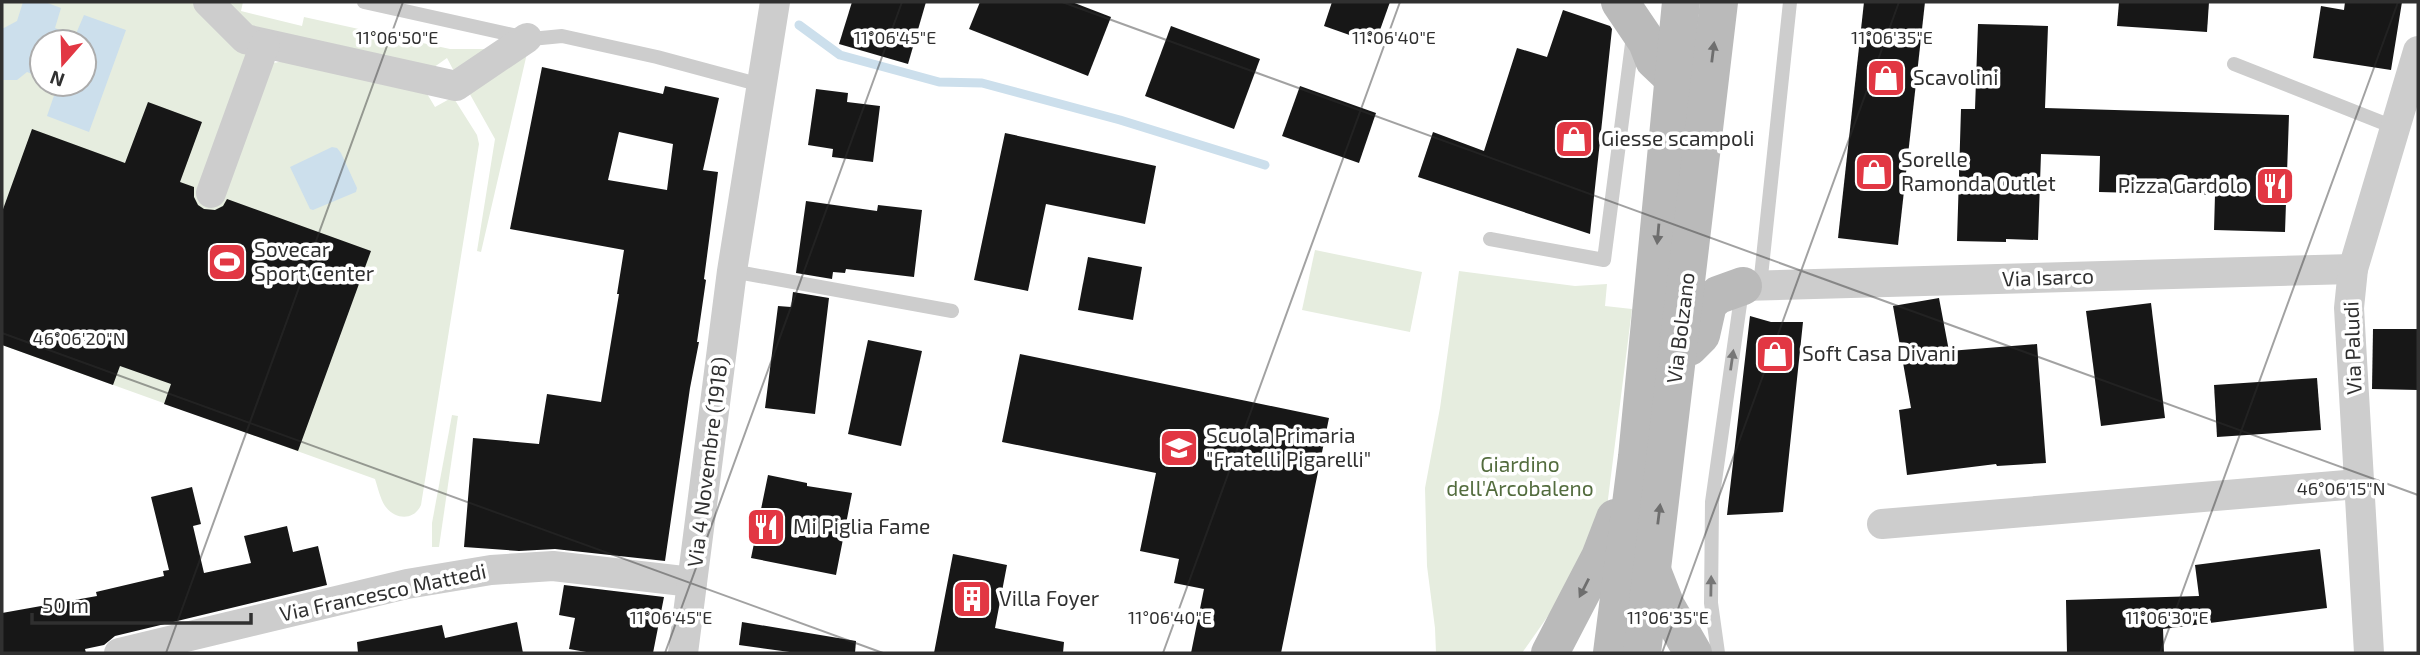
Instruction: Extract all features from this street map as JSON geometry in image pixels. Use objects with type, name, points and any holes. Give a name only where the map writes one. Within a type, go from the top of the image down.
[{"type":"main road","name":"Via Bolzano","points":[[1612,653],[1637,457],[1681,2]]},
{"type":"main road","name":"Via Bolzano","points":[[1642,653],[1719,2]]},
{"type":"main road","points":[[1627,12],[1654,60],[1673,78]]},
{"type":"main road","points":[[1692,225],[1707,239],[1711,263],[1721,278],[1751,286]]},
{"type":"main road","points":[[1677,360],[1701,335],[1708,304],[1718,295],[1751,286]]},
{"type":"main road","points":[[1550,653],[1600,557],[1637,457]]},
{"type":"main road","points":[[1653,571],[1666,606],[1693,653]]},
{"type":"street","points":[[208,2],[245,39],[456,86],[527,38]]},
{"type":"street","name":"Via 4 Novembre (1918)","points":[[683,653],[733,271],[775,2]]},
{"type":"street","points":[[211,193],[265,44]]},
{"type":"street","name":"Via Paludi","points":[[2370,653],[2349,308],[2353,268],[2418,51]]},
{"type":"street","name":"Via Isarco","points":[[1751,286],[2353,268]]},
{"type":"street","points":[[1882,524],[2358,484]]},
{"type":"street","name":"Via Francesco Mattedi","points":[[118,653],[407,584],[491,570],[553,566],[692,582]]},
{"type":"lane","points":[[364,2],[527,38],[562,36],[657,57],[761,85]]},
{"type":"lane","points":[[1718,653],[1711,603],[1712,502],[1751,286],[1790,2]]},
{"type":"lane","points":[[1490,239],[1604,260],[1627,12]]},
{"type":"lane","points":[[2234,65],[2396,128]]},
{"type":"lane","points":[[733,271],[952,311]]},
{"type":"green space","name":"Sovecar Sport Center","points":[[2,2],[193,2],[221,34],[257,60],[269,63],[282,61],[426,92],[435,107],[453,97],[477,135],[479,144],[421,505],[418,510],[404,517],[389,511],[375,479],[2,345]]},
{"type":"green space","points":[[223,2],[243,2],[241,11],[302,26],[304,17],[450,49],[501,49],[457,77],[447,58],[430,70],[249,29]]},
{"type":"green space","points":[[528,49],[481,252],[477,251],[495,139],[467,89]]},
{"type":"green space","points":[[1315,250],[1422,272],[1410,332],[1302,310]]},
{"type":"green space","name":"Giardino dell'Arcobaleno","points":[[1459,271],[1575,286],[1607,284],[1605,306],[1632,309],[1607,507],[1569,586],[1522,653],[1436,653],[1427,566],[1425,488],[1440,408]]},
{"type":"green space","points":[[452,415],[458,416],[439,547],[432,547],[432,523]]},
{"type":"water","points":[[23,2],[45,2],[61,8],[55,28],[28,28],[28,72],[17,80],[2,80],[2,29],[17,21]]},
{"type":"water","points":[[84,15],[126,30],[89,132],[47,116],[53,98],[98,98],[98,28],[78,28]]},
{"type":"water","points":[[332,147],[341,153],[357,188],[356,192],[313,210],[310,209],[290,167]]},
{"type":"building","points":[[852,2],[926,2],[908,64],[839,44]]},
{"type":"building","points":[[980,2],[1072,2],[1111,17],[1088,76],[969,29]]},
{"type":"building","points":[[1332,2],[1390,2],[1375,44],[1324,26]]},
{"type":"building","points":[[1864,2],[1925,2],[1898,245],[1838,238]]},
{"type":"building","points":[[2119,2],[2209,2],[2207,32],[2117,26]]},
{"type":"building","points":[[2345,2],[2402,2],[2391,70],[2313,58],[2321,6],[2344,10]]},
{"type":"building","points":[[1563,10],[1612,29],[1590,234],[1418,177],[1433,132],[1484,151],[1517,48],[1547,57]]},
{"type":"building","points":[[1978,24],[2048,26],[2045,108],[2289,115],[2285,232],[2214,230],[2215,195],[2099,192],[2100,156],[2041,154],[2038,240],[1957,241],[1961,109],[1975,109]]},
{"type":"building","points":[[1171,26],[1260,59],[1234,129],[1145,96]]},
{"type":"building","points":[[542,67],[663,94],[665,86],[719,98],[703,170],[718,172],[699,342],[665,561],[555,549],[519,551],[464,547],[473,438],[539,444],[547,394],[601,402],[619,294],[624,250],[510,229]],"holes":[[[619,132],[673,144],[667,190],[608,180]]]},
{"type":"building","points":[[1300,86],[1376,113],[1359,163],[1282,136]]},
{"type":"building","points":[[816,89],[848,93],[847,102],[880,106],[873,162],[832,157],[833,149],[808,145]]},
{"type":"building","points":[[148,102],[202,122],[180,182],[194,187],[194,197],[198,205],[204,209],[215,210],[223,206],[227,199],[371,251],[298,451],[164,404],[171,384],[120,366],[113,385],[2,345],[2,212],[32,129],[125,163]]},
{"type":"building","points":[[1005,133],[1156,166],[1145,224],[1046,204],[1028,291],[974,280]]},
{"type":"building","points":[[806,201],[877,211],[878,205],[922,210],[914,277],[846,269],[845,273],[833,272],[832,279],[796,273]]},
{"type":"building","points":[[1088,257],[1142,267],[1133,320],[1078,310]]},
{"type":"building","points":[[793,292],[829,298],[815,414],[765,408],[778,306],[791,307]]},
{"type":"building","points":[[1939,298],[1949,351],[2037,344],[2046,463],[1996,464],[1907,475],[1899,410],[1911,408],[1893,306]]},
{"type":"building","points":[[2151,303],[2165,418],[2101,426],[2086,311]]},
{"type":"building","points":[[1750,316],[1771,322],[1803,322],[1783,512],[1727,515]]},
{"type":"building","points":[[2373,329],[2418,329],[2418,390],[2372,389]]},
{"type":"building","points":[[868,340],[922,351],[901,446],[848,434]]},
{"type":"building","points":[[1020,354],[1329,418],[1281,653],[1191,653],[1204,589],[1174,583],[1179,559],[1140,551],[1156,473],[1002,442]]},
{"type":"building","points":[[2317,378],[2321,430],[2217,437],[2214,385]]},
{"type":"building","points":[[768,475],[807,483],[807,486],[852,493],[836,575],[751,558]]},
{"type":"building","points":[[192,487],[201,524],[193,526],[204,573],[251,563],[244,536],[287,526],[293,552],[318,546],[327,585],[115,636],[104,645],[85,649],[86,653],[2,653],[2,613],[97,596],[96,592],[164,576],[163,571],[169,570],[151,497]]},
{"type":"building","points":[[2320,549],[2327,608],[2163,629],[2164,653],[2067,653],[2066,600],[2199,596],[2195,565]]},
{"type":"building","name":"Villa Foyer","points":[[953,554],[1007,565],[995,628],[1064,642],[1063,653],[934,653]]},
{"type":"building","points":[[564,585],[664,597],[653,653],[592,653],[569,649],[575,618],[559,615]]},
{"type":"building","points":[[517,622],[523,653],[358,653],[357,642],[442,625],[445,638]]},
{"type":"building","points":[[742,622],[856,641],[855,653],[797,653],[739,645]]},
{"type":"waterway","points":[[799,25],[840,55],[939,82],[982,83],[1120,120],[1265,165]]},
{"type":"place","name":"Scavolini","points":[[1886,78]]},
{"type":"place","name":"Giesse scampoli","points":[[1574,139]]},
{"type":"place","name":"Sorelle Ramonda Outlet","points":[[1874,172]]},
{"type":"place","name":"Pizza Gardolo","points":[[2275,186]]},
{"type":"place","name":"Sovecar Sport Center","points":[[227,262]]},
{"type":"place","name":"Soft Casa Divani","points":[[1775,354]]},
{"type":"place","name":"Scuola Primaria \"Fratelli Pigarelli\"","points":[[1179,448]]},
{"type":"place","name":"Mi Piglia Fame","points":[[766,527]]},
{"type":"place","name":"Villa Foyer","points":[[972,599]]}]
